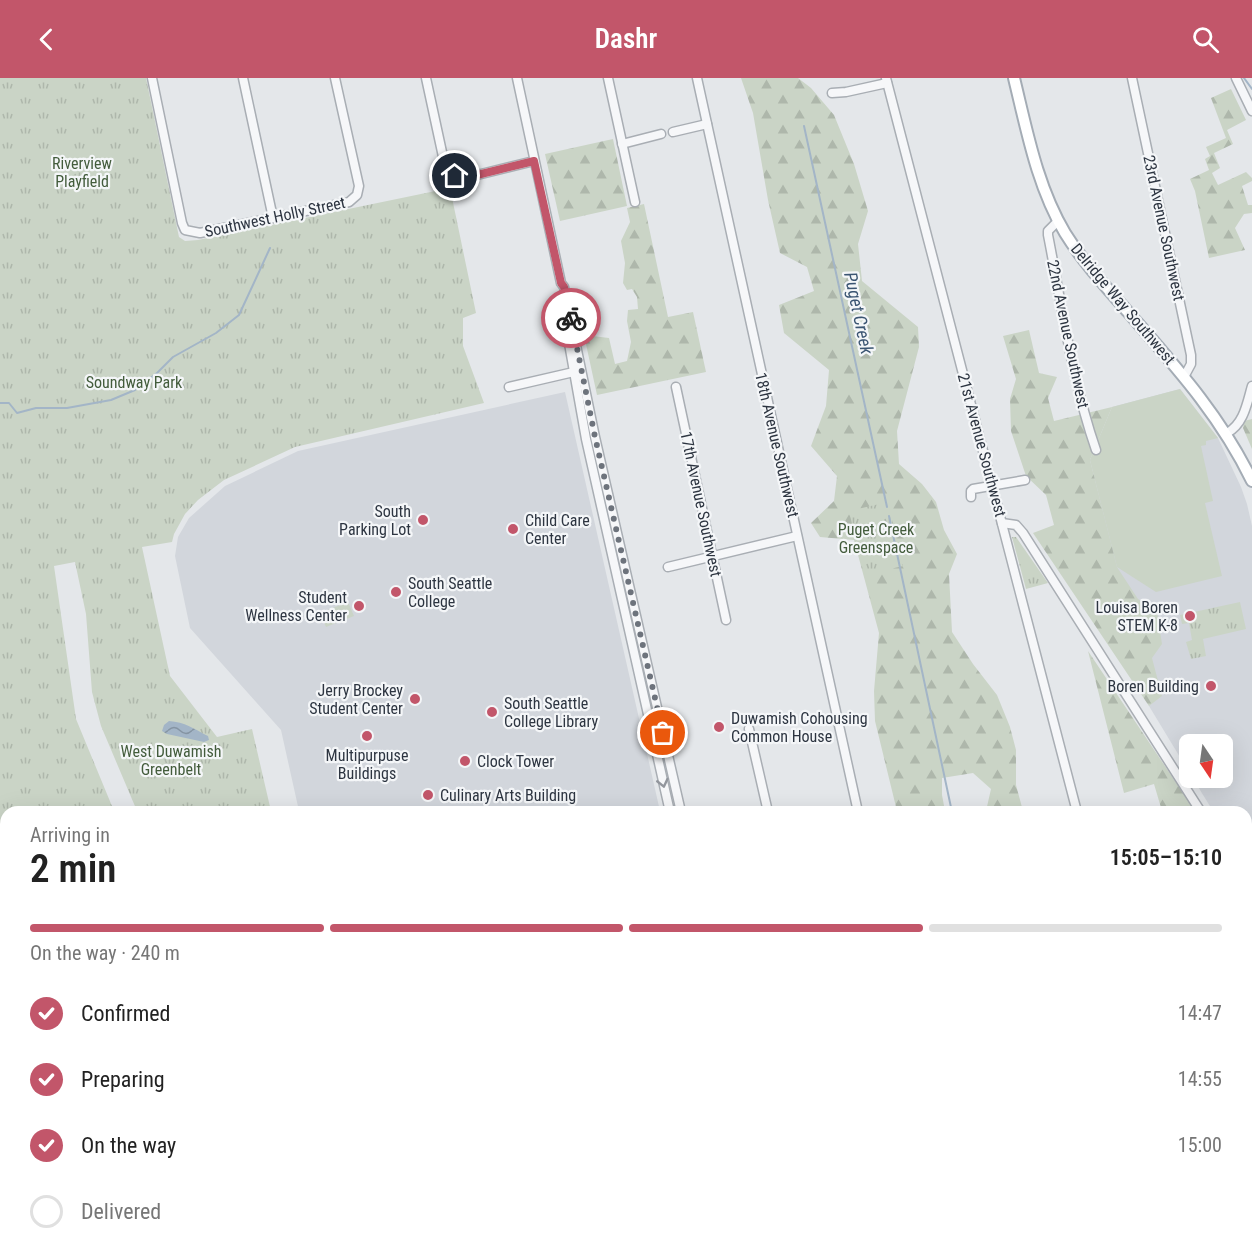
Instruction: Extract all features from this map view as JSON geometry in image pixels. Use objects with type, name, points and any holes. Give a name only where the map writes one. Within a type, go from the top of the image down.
[{"type":"main road","name":"Delridge Way Southwest","points":[[1014,78],[1035,163],[1045,192],[1059,221],[1082,258],[1184,377],[1227,433],[1252,481]]},
{"type":"street","name":"Southwest Holly Street","points":[[152,78],[182,223],[185,230],[190,233],[208,232],[350,202],[357,195],[359,186],[335,78]]},
{"type":"street","points":[[243,78],[273,218]]},
{"type":"street","points":[[426,78],[447,171],[455,176],[469,177],[534,161]]},
{"type":"street","points":[[517,78],[561,283],[564,287],[586,439],[669,806]]},
{"type":"street","points":[[608,78],[635,202]]},
{"type":"street","name":"18th Avenue Southwest","points":[[697,78],[857,806]]},
{"type":"street","name":"23rd Avenue Southwest","points":[[1132,78],[1191,355],[1191,364],[1184,377]]},
{"type":"street","points":[[1236,78],[1252,111]]},
{"type":"street","points":[[832,93],[846,92],[887,80]]},
{"type":"street","name":"21st Avenue Southwest","points":[[887,80],[1075,806]]},
{"type":"street","points":[[673,132],[707,124]]},
{"type":"street","points":[[622,144],[662,134]]},
{"type":"street","name":"22nd Avenue Southwest","points":[[1059,221],[1048,231],[1048,235],[1078,386],[1096,450]]},
{"type":"street","points":[[509,387],[578,372]]},
{"type":"street","points":[[578,372],[680,806]]},
{"type":"street","points":[[1227,433],[1234,429],[1242,418],[1252,386]]},
{"type":"street","name":"17th Avenue Southwest","points":[[676,387],[726,620]]},
{"type":"street","points":[[1242,418],[1252,416]]},
{"type":"street","points":[[971,497],[973,489],[1025,480]]},
{"type":"street","points":[[1002,523],[1016,525],[1023,532],[1197,806]]},
{"type":"street","points":[[668,567],[798,536]]},
{"type":"street","points":[[749,729],[767,806]]},
{"type":"shaded area","name":"Louisa Boren STEM K-8","points":[[1180,389],[1218,438],[1241,487],[1252,526],[1252,806],[1210,806],[1199,788],[1233,788],[1233,734],[1179,734],[1179,756],[1149,706],[1090,460],[1112,407]]},
{"type":"shaded area","name":"South Seattle College","points":[[565,392],[659,806],[298,806],[281,730],[190,628],[175,556],[178,537],[189,518],[225,486],[298,451]]},
{"type":"green space","name":"Soundway Park","points":[[0,78],[146,78],[179,237],[185,241],[450,188],[476,313],[463,318],[463,346],[484,403],[295,447],[224,480],[198,500],[185,514],[172,542],[142,547],[170,676],[217,737],[252,729],[270,806],[135,806],[101,726],[92,692],[86,614],[75,562],[54,566],[76,719],[112,806],[0,806]]},
{"type":"green space","points":[[741,78],[798,78],[811,88],[834,115],[854,164],[868,211],[858,244],[862,281],[918,327],[919,347],[897,431],[899,464],[922,484],[936,502],[944,530],[957,554],[949,574],[952,632],[997,695],[1010,727],[1016,750],[1016,785],[1022,806],[987,806],[991,789],[973,773],[942,778],[944,806],[896,806],[875,721],[874,691],[879,633],[854,540],[820,537],[811,523],[834,501],[837,476],[811,446],[826,406],[829,370],[784,333],[779,305],[814,291],[807,267],[780,253],[753,113]]},
{"type":"green space","points":[[1231,89],[1246,120],[1227,130],[1233,144],[1214,153],[1220,168],[1212,173],[1218,185],[1246,172],[1252,178],[1252,181],[1242,186],[1248,205],[1252,205],[1252,213],[1244,214],[1235,228],[1245,250],[1209,258],[1195,191],[1190,179],[1209,170],[1205,159],[1210,156],[1206,147],[1226,138],[1211,98]]},
{"type":"green space","points":[[613,139],[627,206],[560,221],[545,154]]},
{"type":"green space","points":[[644,204],[668,317],[693,312],[706,372],[597,395],[584,335],[609,338],[615,364],[627,361],[631,342],[627,321],[628,310],[638,309],[637,297],[632,289],[627,290],[623,283],[625,263],[621,241],[630,222],[627,208]]},
{"type":"green space","points":[[1029,330],[1039,373],[1057,377],[1048,398],[1054,421],[1112,407],[1090,460],[1117,567],[1138,599],[1157,612],[1162,644],[1152,658],[1162,696],[1149,706],[1033,533],[1054,525],[1046,495],[1026,476],[1011,431],[1010,399],[1016,379],[1003,336]]},
{"type":"green space","points":[[1180,389],[1218,438],[1206,441],[1206,445],[1201,446],[1213,501],[1205,503],[1222,576],[1156,592],[1117,567],[1090,460],[1112,407]]},
{"type":"green space","points":[[1252,419],[1252,449],[1243,428],[1244,421]]},
{"type":"green space","name":"Puget Creek Greenspace","points":[[888,502],[903,566],[864,575],[849,511]]},
{"type":"green space","points":[[1012,537],[1016,537],[1048,583],[1026,589]]},
{"type":"green space","points":[[348,602],[354,616],[326,627],[320,613]]},
{"type":"green space","points":[[1240,602],[1246,629],[1203,639],[1206,656],[1191,659],[1186,642],[1192,640],[1189,623],[1182,624],[1180,615]]},
{"type":"green space","points":[[1088,651],[1192,806],[1161,806],[1154,784],[1124,793]]},
{"type":"water","points":[[169,721],[189,726],[208,736],[209,740],[204,742],[167,734],[162,731],[164,725]]},
{"type":"waterway","points":[[1244,78],[1252,89]]},
{"type":"waterway","name":"Puget Creek","points":[[804,126],[887,507]]},
{"type":"waterway","points":[[0,403],[9,403],[17,413],[36,408],[67,408],[111,400],[135,390],[173,357],[216,333],[239,315],[270,248]]},
{"type":"waterway","name":"Puget Creek","points":[[889,516],[951,806]]},
{"type":"way so far","points":[[571,318],[595,437],[663,733]]},
{"type":"place","name":"South Parking Lot","points":[[423,520]]},
{"type":"place","name":"Child Care Center","points":[[513,529]]},
{"type":"place","name":"South Seattle College","points":[[396,592]]},
{"type":"place","name":"Student Wellness Center","points":[[359,606]]},
{"type":"place","name":"Louisa Boren STEM K-8","points":[[1190,616]]},
{"type":"place","name":"Boren Building","points":[[1211,686]]},
{"type":"place","name":"Jerry Brockey Student Center","points":[[415,699]]},
{"type":"place","name":"South Seattle College Library","points":[[492,712]]},
{"type":"place","name":"Duwamish Cohousing Common House","points":[[719,727]]},
{"type":"place","name":"Multipurpuse Buildings","points":[[367,736]]},
{"type":"place","name":"Clock Tower","points":[[465,761]]},
{"type":"place","name":"Culinary Arts Building","points":[[428,795]]},
{"type":"route","points":[[455,176],[469,177],[534,161],[571,318]]},
{"type":"park label","name":"Riverview Playfield","points":[[82,172]]},
{"type":"park label","name":"West Duwamish Greenbelt","points":[[171,760]]}]
